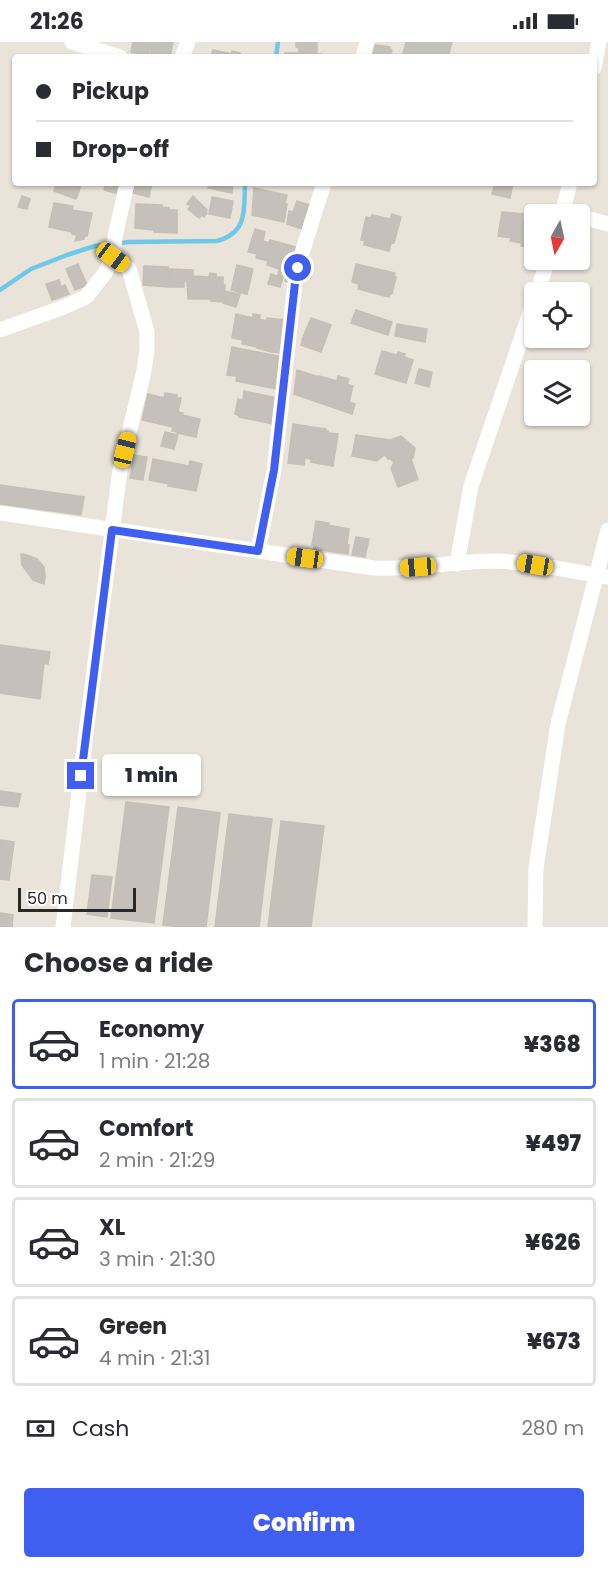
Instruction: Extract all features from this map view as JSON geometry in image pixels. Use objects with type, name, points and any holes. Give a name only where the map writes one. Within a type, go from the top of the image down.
[{"type":"street","points":[[72,42],[110,54]]},
{"type":"street","points":[[0,330],[86,297],[105,273],[114,248],[126,186]]},
{"type":"street","points":[[258,551],[274,470],[295,283],[323,186]]},
{"type":"street","points":[[567,204],[570,186]]},
{"type":"street","points":[[590,219],[608,224]]},
{"type":"street","points":[[63,927],[120,470],[147,350],[147,332],[129,269],[114,248]]},
{"type":"street","points":[[457,564],[471,486],[524,330]]},
{"type":"street","points":[[0,513],[374,568],[398,569],[490,561],[515,562],[602,577]]},
{"type":"street","points":[[535,927],[536,868],[558,724],[602,577],[608,530]]},
{"type":"building","points":[[133,42],[152,42],[149,54],[131,52]]},
{"type":"building","points":[[153,42],[173,42],[171,54],[151,54]]},
{"type":"building","points":[[317,42],[317,54],[285,54],[299,53],[296,43]]},
{"type":"building","points":[[406,42],[452,42],[449,54],[403,54]]},
{"type":"building","points":[[375,45],[390,47],[392,50],[391,54],[373,54]]},
{"type":"building","points":[[213,50],[232,54],[212,54]]},
{"type":"building","points":[[55,186],[81,186],[76,199],[54,191]]},
{"type":"building","points":[[105,186],[121,186],[119,194],[104,190]]},
{"type":"building","points":[[135,186],[151,186],[149,197],[133,193]]},
{"type":"building","points":[[208,186],[233,186],[232,193],[208,188]]},
{"type":"building","points":[[494,186],[512,186],[510,198],[492,194]]},
{"type":"building","points":[[254,188],[287,195],[284,222],[252,215]]},
{"type":"building","points":[[22,196],[30,199],[27,209],[18,207]]},
{"type":"building","points":[[193,196],[207,210],[204,217],[202,215],[199,218],[188,209],[191,206],[187,204]]},
{"type":"building","points":[[212,197],[233,201],[230,218],[209,214]]},
{"type":"building","points":[[297,201],[310,205],[302,229],[287,224],[289,211],[293,212]]},
{"type":"building","points":[[54,203],[73,206],[72,210],[92,213],[87,236],[84,239],[75,241],[77,235],[72,232],[49,227]]},
{"type":"building","points":[[136,204],[162,205],[169,210],[177,210],[177,233],[135,228]]},
{"type":"building","points":[[502,212],[523,214],[524,246],[521,246],[522,243],[510,241],[511,238],[498,236]]},
{"type":"building","points":[[392,214],[401,217],[394,243],[391,243],[389,251],[364,245],[365,241],[361,240],[366,217],[371,218],[372,215],[390,219]]},
{"type":"building","points":[[255,229],[265,232],[263,241],[269,243],[270,240],[296,247],[289,282],[285,281],[286,277],[278,275],[279,269],[267,265],[268,261],[256,258],[257,254],[248,252]]},
{"type":"building","points":[[78,264],[87,285],[75,290],[66,269]]},
{"type":"building","points":[[356,264],[395,273],[392,294],[389,297],[358,289],[359,284],[352,282]]},
{"type":"building","points":[[237,265],[253,269],[247,294],[231,290]]},
{"type":"building","points":[[144,266],[168,267],[168,287],[143,285]]},
{"type":"building","points":[[169,269],[193,270],[193,276],[209,277],[210,273],[216,274],[216,277],[223,277],[224,302],[211,301],[211,299],[188,299],[187,282],[184,281],[184,287],[169,287]]},
{"type":"building","points":[[271,274],[283,278],[280,287],[268,284]]},
{"type":"building","points":[[59,280],[61,287],[65,285],[69,294],[52,300],[46,284]]},
{"type":"building","points":[[224,291],[240,294],[236,307],[223,303]]},
{"type":"building","points":[[356,310],[392,322],[388,335],[351,323]]},
{"type":"building","points":[[236,314],[253,318],[253,314],[260,315],[259,319],[267,321],[267,318],[286,320],[283,353],[242,344],[243,340],[232,338]]},
{"type":"building","points":[[311,318],[331,325],[321,352],[301,345]]},
{"type":"building","points":[[397,324],[427,329],[425,342],[395,336]]},
{"type":"building","points":[[232,347],[283,357],[277,389],[236,381],[237,376],[227,375]]},
{"type":"building","points":[[382,351],[397,355],[398,352],[405,354],[404,357],[413,360],[406,383],[375,374]]},
{"type":"building","points":[[419,369],[432,372],[429,387],[415,383]]},
{"type":"building","points":[[297,370],[337,381],[338,376],[349,379],[347,384],[353,386],[349,402],[355,404],[352,414],[294,394]]},
{"type":"building","points":[[244,391],[278,398],[273,424],[239,417],[235,414],[238,399],[243,400]]},
{"type":"building","points":[[165,393],[181,398],[178,412],[183,413],[182,415],[200,419],[196,437],[172,431],[173,427],[142,420],[148,394],[164,398]]},
{"type":"building","points":[[293,424],[326,429],[328,433],[338,434],[333,466],[311,462],[311,459],[305,458],[304,465],[288,463]]},
{"type":"building","points":[[165,432],[178,435],[174,449],[161,446]]},
{"type":"building","points":[[356,435],[390,440],[401,436],[415,448],[411,459],[418,479],[398,487],[391,468],[394,462],[385,455],[383,454],[377,461],[352,456]]},
{"type":"building","points":[[134,455],[147,457],[143,480],[130,478]]},
{"type":"building","points":[[153,459],[189,466],[190,461],[202,464],[196,491],[149,480]]},
{"type":"building","points":[[0,485],[84,497],[81,515],[0,504]]},
{"type":"building","points":[[316,521],[349,529],[348,554],[314,549],[312,545]]},
{"type":"building","points":[[356,537],[369,539],[365,557],[352,555]]},
{"type":"building","points":[[21,554],[37,559],[44,567],[44,584],[33,580],[22,565]]},
{"type":"building","points":[[0,645],[50,652],[48,664],[44,663],[40,699],[0,693]]},
{"type":"building","points":[[0,791],[21,794],[18,807],[0,805]]},
{"type":"building","points":[[126,802],[169,807],[154,923],[111,918]]},
{"type":"building","points":[[178,807],[220,813],[206,927],[163,925]]},
{"type":"building","points":[[229,814],[272,819],[259,927],[215,927]]},
{"type":"building","points":[[281,821],[324,826],[311,927],[268,927]]},
{"type":"building","points":[[0,840],[14,842],[9,880],[0,879]]},
{"type":"building","points":[[92,875],[112,877],[107,917],[87,914]]},
{"type":"building","points":[[0,913],[13,915],[12,927],[0,927]]},
{"type":"waterway","points":[[276,54],[278,42]]},
{"type":"waterway","points":[[0,290],[31,269],[95,246],[129,242],[217,241],[227,237],[234,232],[242,219],[245,186]]},
{"type":"route","points":[[81,776],[112,530],[258,551],[274,470],[298,268]]}]
